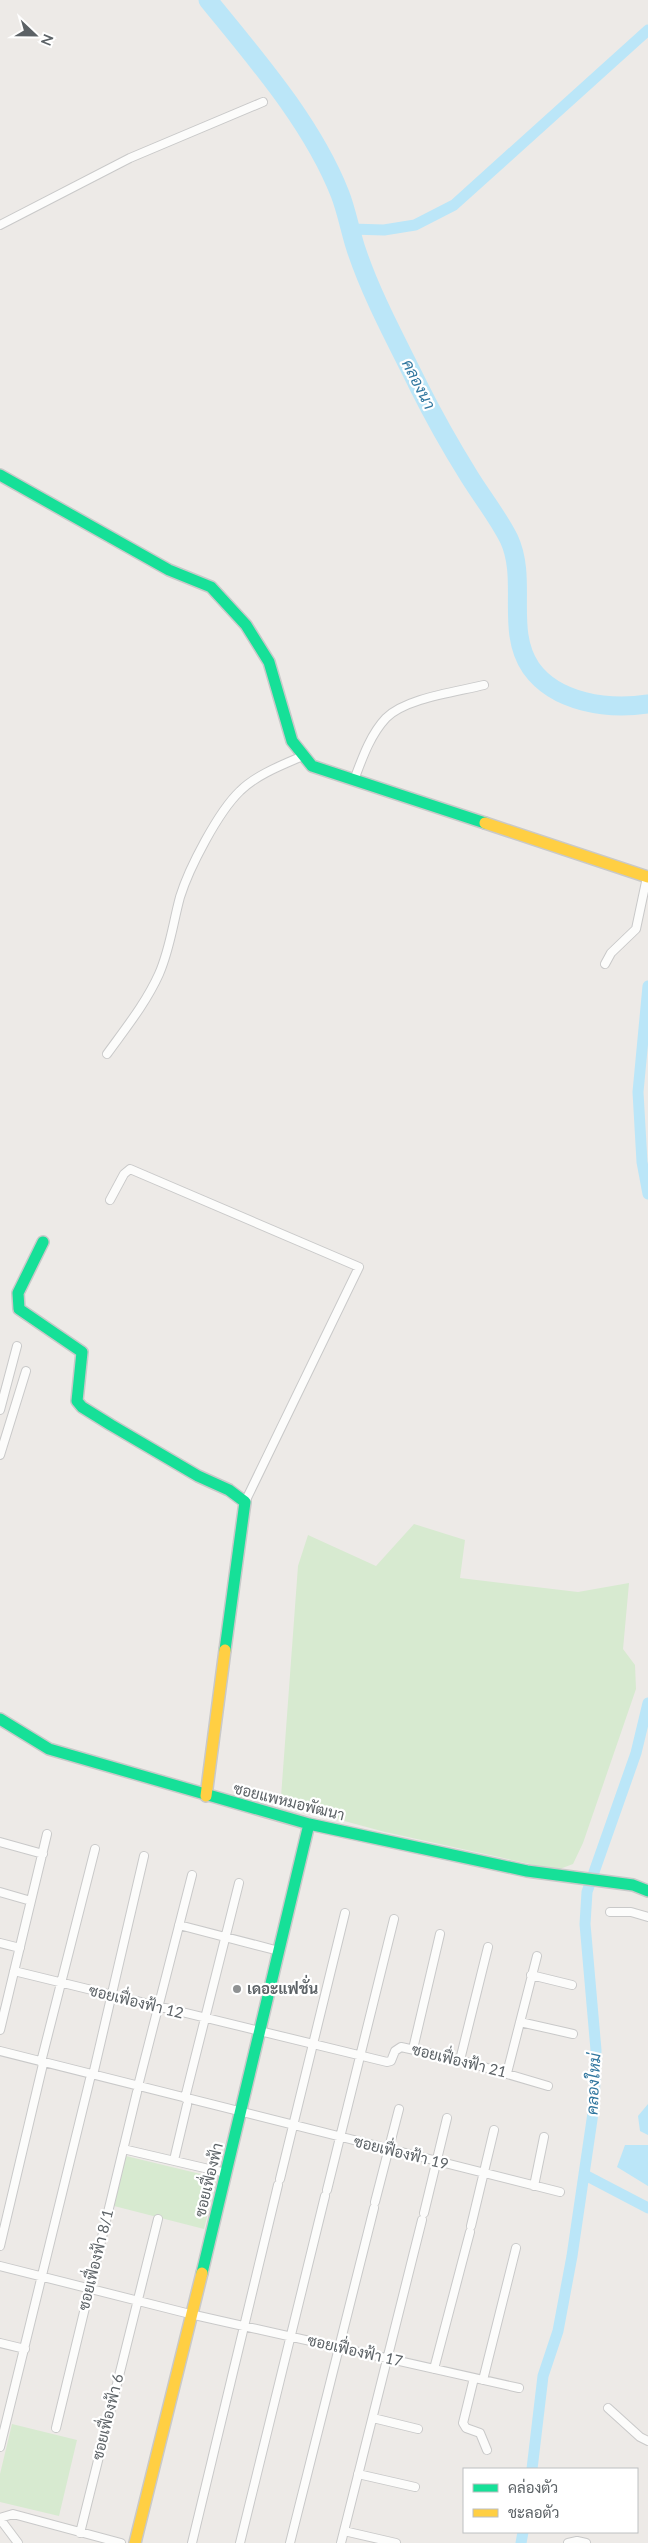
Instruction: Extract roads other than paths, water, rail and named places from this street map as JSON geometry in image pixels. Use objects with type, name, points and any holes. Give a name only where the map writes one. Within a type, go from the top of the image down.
[{"type":"street","points":[[0,225],[130,158],[263,102]]},
{"type":"street","points":[[0,474],[169,570],[211,587],[246,625],[269,662],[292,741],[301,754],[319,769],[647,877],[636,929],[612,953],[605,964]]},
{"type":"street","points":[[354,780],[372,738],[386,717],[404,705],[484,685]]},
{"type":"street","points":[[107,1054],[133,1017],[158,975],[168,950],[181,896],[191,868],[229,803],[249,784],[301,754]]},
{"type":"street","points":[[110,1200],[124,1174],[130,1169],[359,1267],[245,1502],[206,1796]]},
{"type":"street","points":[[43,1242],[18,1294],[17,1302],[19,1309],[82,1352],[77,1400],[82,1406],[136,1440],[204,1479],[238,1495],[245,1502]]},
{"type":"street","points":[[0,1410],[17,1346]]},
{"type":"street","points":[[0,1455],[26,1371]]},
{"type":"street","name":"ซอยแพหมอพัฒนา","points":[[0,1719],[49,1749],[206,1796],[309,1824],[527,1871],[633,1885],[648,1891]]},
{"type":"street","name":"ซอยเฟื่องฟ้า","points":[[135,2543],[190,2314],[242,2113],[309,1824]]},
{"type":"street","points":[[0,2030],[4,1994],[14,1971],[47,1834]]},
{"type":"street","points":[[0,1842],[43,1854]]},
{"type":"street","points":[[0,2246],[42,2063],[95,1849]]},
{"type":"street","points":[[0,2447],[113,1996],[144,1856]]},
{"type":"street","name":"ซอยเฟื่องฟ้า 8/1","points":[[56,2428],[137,2089],[192,1875]]},
{"type":"street","points":[[174,2160],[205,2018],[227,1937],[239,1883]]},
{"type":"street","points":[[0,1892],[31,1901]]},
{"type":"street","points":[[610,1912],[631,1912],[648,1917]]},
{"type":"street","points":[[192,2543],[345,1913]]},
{"type":"street","points":[[240,2543],[394,1919]]},
{"type":"street","points":[[180,1926],[279,1951]]},
{"type":"street","points":[[413,2049],[440,1934]]},
{"type":"street","points":[[0,1943],[20,1948]]},
{"type":"street","points":[[460,2060],[488,1947]]},
{"type":"street","points":[[507,2073],[537,1956]]},
{"type":"street","name":"ซอยเฟื่องฟ้า 12","points":[[14,1971],[260,2030]]},
{"type":"street","points":[[531,1975],[572,1985]]},
{"type":"street","points":[[520,2022],[573,2034]]},
{"type":"street","name":"ซอยเฟื่องฟ้า 21","points":[[260,2030],[388,2062],[398,2048],[413,2049],[460,2060],[548,2086]]},
{"type":"street","name":"ซอยเฟื่องฟ้า 19","points":[[0,2051],[186,2102],[242,2113],[560,2192]]},
{"type":"street","points":[[290,2543],[399,2109]]},
{"type":"street","points":[[340,2543],[447,2118]]},
{"type":"street","points":[[434,2369],[494,2130]]},
{"type":"street","points":[[534,2186],[544,2137]]},
{"type":"street","points":[[123,2149],[226,2173]]},
{"type":"street","name":"ซอยเฟื่องฟ้า 6","points":[[80,2533],[158,2220]]},
{"type":"street","points":[[483,2380],[516,2248]]},
{"type":"street","name":"ซอยเฟื่องฟ้า 17","points":[[0,2266],[245,2327],[519,2388]]},
{"type":"street","points":[[0,2342],[26,2349]]},
{"type":"street","points":[[474,2378],[463,2423],[466,2428],[480,2433],[487,2450]]},
{"type":"street","points":[[0,2406],[9,2409]]},
{"type":"street","points":[[608,2408],[640,2437],[648,2441]]},
{"type":"street","points":[[373,2418],[418,2429]]},
{"type":"street","points":[[358,2474],[414,2486]]},
{"type":"street","points":[[18,2543],[0,2519],[13,2514],[121,2543]]},
{"type":"street","points":[[344,2531],[396,2542]]},
{"type":"street","points":[[568,2543],[577,2540],[586,2543]]},
{"type":"water","points":[[648,2104],[648,2135],[640,2131],[638,2116]]},
{"type":"water","points":[[625,2145],[648,2145],[648,2186],[617,2167]]},
{"type":"waterway","name":"คลองนา","points":[[208,0],[282,92],[314,142],[340,194],[362,267],[377,302],[443,432],[509,539],[517,571],[519,638],[523,653],[531,668],[554,689],[584,701],[616,706],[648,704]]},
{"type":"waterway","points":[[351,229],[384,230],[415,225],[454,205],[648,30]]},
{"type":"waterway","name":"คลองใหม่","points":[[648,986],[638,1092],[642,1162],[648,1194]]},
{"type":"waterway","name":"คลองใหม่","points":[[532,2468],[543,2376],[558,2331],[572,2256],[594,2106],[596,2050],[585,1924],[587,1892],[636,1753],[648,1703]]},
{"type":"waterway","points":[[585,2175],[648,2208]]},
{"type":"waterway","name":"คลองใหม่","points":[[521,2543],[523,2533]]},
{"type":"place","name":"เดอะแฟชั่น","points":[[237,1989]]}]
